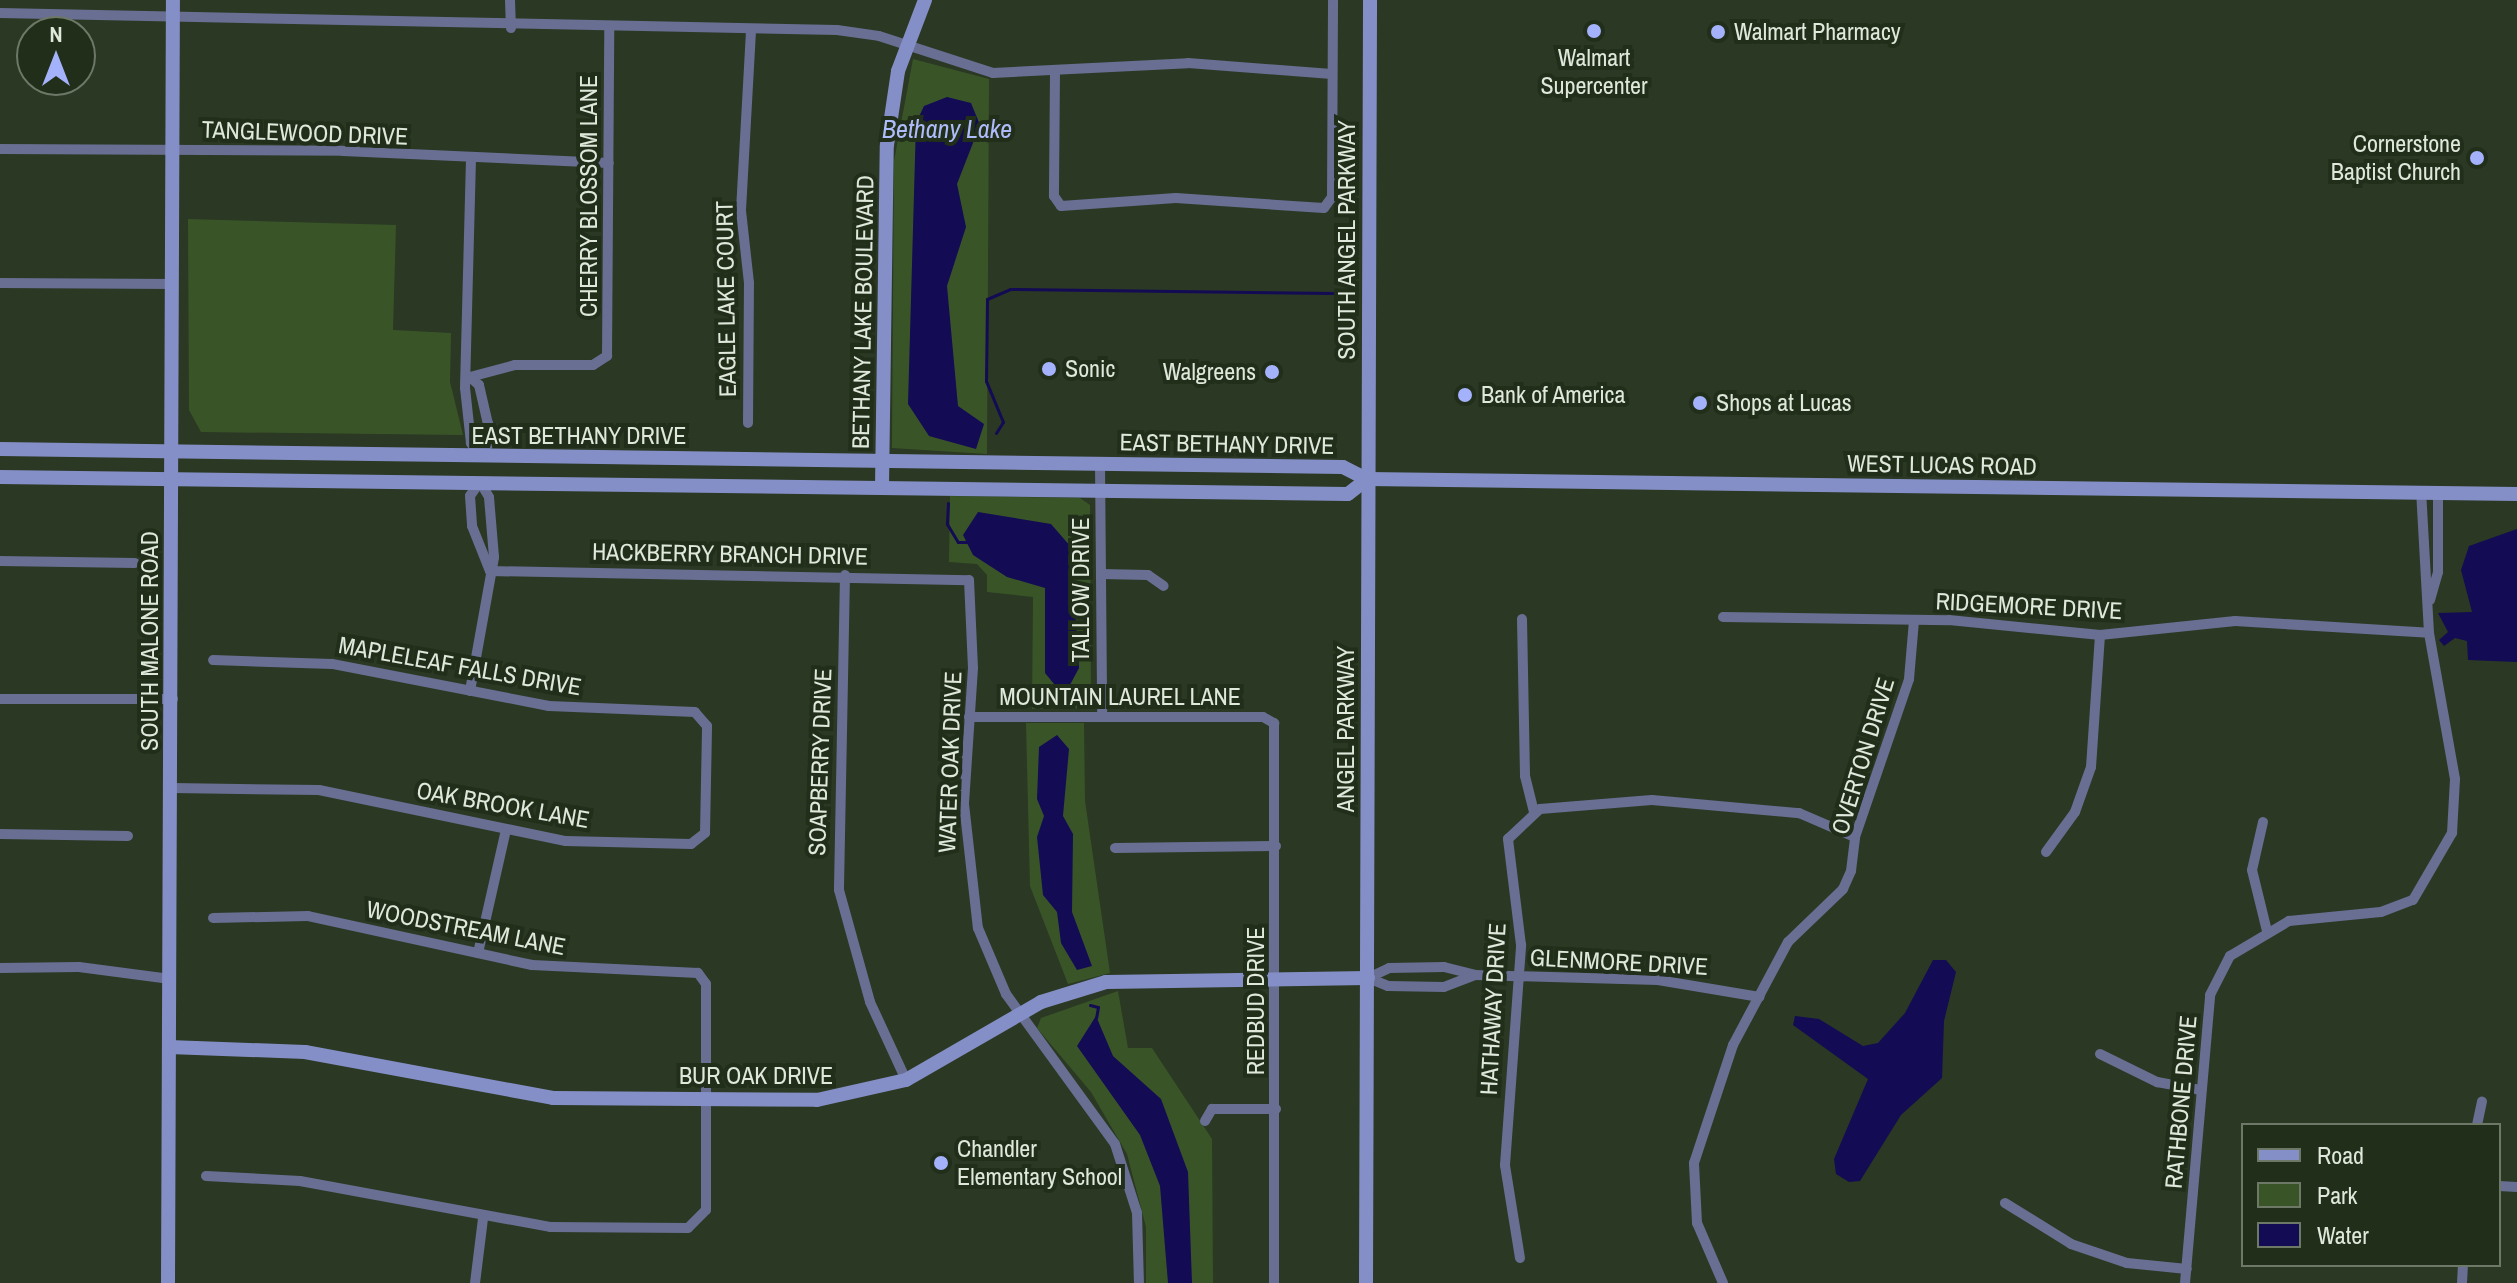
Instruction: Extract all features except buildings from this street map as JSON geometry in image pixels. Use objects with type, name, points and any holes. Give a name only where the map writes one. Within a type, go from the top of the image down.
[{"type":"main road","name":"BETHANY LAKE BOULEVARD","points":[[882,487],[887,145],[906,48],[925,0]]},
{"type":"main road","name":"SOUTH ANGEL PARKWAY","points":[[1367,479],[1370,0]]},
{"type":"main road","name":"SOUTH MALONE ROAD","points":[[168,1283],[173,699],[173,7]]},
{"type":"main road","name":"EAST BETHANY DRIVE","points":[[0,449],[1343,467],[1367,479],[1348,494],[0,477]]},
{"type":"main road","points":[[480,457],[480,482]]},
{"type":"main road","name":"WEST LUCAS ROAD","points":[[1367,479],[2517,494]]},
{"type":"main road","name":"ANGEL PARKWAY","points":[[1366,1283],[1367,479]]},
{"type":"main road","name":"BUR OAK DRIVE","points":[[169,1047],[305,1052],[510,1094],[817,1100],[906,1080],[1019,1015],[1064,993],[1125,979],[1368,978]]},
{"type":"street","points":[[510,0],[511,28]]},
{"type":"street","points":[[1055,73],[1054,196],[1061,206],[1176,198],[1321,208],[1332,197],[1333,0]]},
{"type":"street","points":[[0,13],[173,7],[387,17],[511,28],[868,34],[978,71],[1055,73],[1188,63],[1332,74]]},
{"type":"street","name":"CHERRY BLOSSOM LANE","points":[[470,377],[515,365],[604,361],[609,29]]},
{"type":"street","name":"EAGLE LAKE COURT","points":[[748,423],[749,283],[741,210],[752,113],[751,30]]},
{"type":"street","name":"TANGLEWOOD DRIVE","points":[[0,149],[173,150],[609,163]]},
{"type":"street","points":[[470,377],[479,385],[488,423],[490,442],[480,457],[471,443],[470,377],[471,161]]},
{"type":"street","points":[[0,283],[173,284]]},
{"type":"street","name":"TALLOW DRIVE","points":[[1100,463],[1102,717]]},
{"type":"street","points":[[470,691],[490,571],[489,497],[480,482],[470,496],[472,526],[490,571]]},
{"type":"street","name":"RATHBONE DRIVE","points":[[2185,1283],[2210,995],[2230,956],[2267,931],[2339,913],[2381,912],[2413,900],[2430,880],[2452,833],[2455,779],[2429,633],[2421,492]]},
{"type":"street","name":"RATHBONE DRIVE","points":[[2429,602],[2438,572],[2438,493]]},
{"type":"street","points":[[0,561],[135,563]]},
{"type":"street","name":"HACKBERRY BRANCH DRIVE","points":[[490,571],[845,575],[969,580]]},
{"type":"street","points":[[1101,574],[1148,575],[1164,586]]},
{"type":"street","name":"SOAPBERRY DRIVE","points":[[845,575],[839,890],[870,1002],[906,1080]]},
{"type":"street","name":"WATER OAK DRIVE","points":[[969,580],[967,877],[978,928],[1019,1015],[1115,1144],[1137,1213],[1139,1283]]},
{"type":"street","name":"RIDGEMORE DRIVE","points":[[1723,617],[1914,621],[2100,635],[2235,621],[2429,633]]},
{"type":"street","points":[[1522,619],[1525,776],[1534,812],[1605,801],[1749,805],[1799,813],[1855,837]]},
{"type":"street","name":"OVERTON DRIVE","points":[[1723,1283],[1697,1223],[1694,1163],[1733,1045],[1788,942],[1843,889],[1855,837],[1909,679],[1914,621]]},
{"type":"street","points":[[2046,852],[2075,812],[2091,767],[2100,635]]},
{"type":"street","name":"MAPLELEAF FALLS DRIVE","points":[[213,660],[332,664],[549,706],[700,716]]},
{"type":"street","points":[[0,699],[173,699]]},
{"type":"street","name":"OAK BROOK LANE","points":[[172,788],[319,790],[566,841],[696,842],[707,828],[707,726],[700,716]]},
{"type":"street","name":"MOUNTAIN LAUREL LANE","points":[[969,717],[1271,720]]},
{"type":"street","name":"REDBUD DRIVE","points":[[1271,720],[1276,846],[1274,1283]]},
{"type":"street","name":"HATHAWAY DRIVE","points":[[1520,1258],[1505,1165],[1518,977],[1517,905],[1505,850],[1534,812]]},
{"type":"street","points":[[2263,822],[2252,870],[2267,931]]},
{"type":"street","points":[[478,953],[506,830]]},
{"type":"street","points":[[0,834],[128,836]]},
{"type":"street","points":[[1115,848],[1276,846]]},
{"type":"street","name":"WOODSTREAM LANE","points":[[213,918],[308,916],[478,953],[576,970],[698,973],[706,984],[700,1222],[688,1228],[621,1228],[483,1219]]},
{"type":"street","points":[[0,968],[79,967],[170,979]]},
{"type":"street","name":"GLENMORE DRIVE","points":[[1368,978],[1389,968],[1518,977],[1658,980],[1760,997]]},
{"type":"street","name":"GLENMORE DRIVE","points":[[1368,978],[1388,986],[1444,987],[1475,975]]},
{"type":"street","points":[[2100,1054],[2157,1082],[2201,1090]]},
{"type":"street","points":[[2477,1123],[2482,1102]]},
{"type":"street","points":[[1205,1121],[1212,1109],[1276,1109]]},
{"type":"street","points":[[206,1176],[300,1181],[483,1219],[475,1283]]},
{"type":"street","points":[[2005,1203],[2071,1244],[2127,1263],[2187,1269]]},
{"type":"green space","points":[[913,59],[989,79],[987,454],[892,448],[894,161]]},
{"type":"green space","points":[[188,219],[396,225],[393,330],[451,333],[450,382],[463,435],[201,432],[189,410]]},
{"type":"green space","points":[[950,496],[1080,498],[1090,505],[1091,708],[1032,709],[1033,597],[987,592],[987,575],[977,564],[949,562]]},
{"type":"green space","points":[[1026,723],[1084,723],[1085,801],[1110,973],[1068,984],[1030,886]]},
{"type":"green space","points":[[1118,991],[1128,1048],[1152,1048],[1212,1139],[1213,1283],[1146,1283],[1146,1227],[1127,1154],[1091,1092],[1037,1028],[1041,1018]]},
{"type":"water","name":"Bethany Lake","points":[[947,97],[971,103],[980,125],[957,184],[966,227],[947,286],[958,406],[984,424],[976,449],[929,436],[908,404],[916,123],[924,106]]},
{"type":"water","points":[[978,512],[1051,524],[1071,547],[1079,668],[1064,696],[1045,673],[1045,588],[1007,577],[973,555],[963,535]]},
{"type":"water","points":[[2517,529],[2517,662],[2468,660],[2467,641],[2455,638],[2444,646],[2439,640],[2448,632],[2438,613],[2472,612],[2461,570],[2469,546]]},
{"type":"water","points":[[1057,735],[1069,749],[1063,816],[1073,834],[1072,912],[1092,966],[1077,970],[1061,943],[1057,912],[1043,895],[1037,837],[1044,816],[1037,799],[1039,747]]},
{"type":"water","points":[[1933,960],[1946,960],[1956,972],[1944,1021],[1942,1078],[1901,1115],[1860,1181],[1849,1182],[1836,1174],[1834,1159],[1868,1079],[1793,1025],[1795,1016],[1819,1019],[1863,1046],[1878,1043],[1905,1013]]},
{"type":"water","points":[[1096,1016],[1113,1056],[1161,1099],[1188,1172],[1192,1283],[1168,1283],[1160,1186],[1140,1135],[1077,1046]]},
{"type":"waterway","points":[[996,433],[1003,422],[986,381],[987,299],[1010,289],[1333,293]]},
{"type":"waterway","points":[[948,503],[947,524],[958,542],[968,542]]},
{"type":"waterway","points":[[1059,701],[1060,691]]},
{"type":"waterway","points":[[1090,1005],[1098,1007],[1096,1018]]},
{"type":"place","name":"Walmart Supercenter","points":[[1594,31]]},
{"type":"place","name":"Walmart Pharmacy","points":[[1718,32]]},
{"type":"place","name":"Cornerstone Baptist Church","points":[[2477,158]]},
{"type":"place","name":"Sonic","points":[[1049,369]]},
{"type":"place","name":"Walgreens","points":[[1272,372]]},
{"type":"place","name":"Bank of America","points":[[1465,395]]},
{"type":"place","name":"Shops at Lucas","points":[[1700,403]]},
{"type":"place","name":"Chandler Elementary School","points":[[941,1163]]}]
